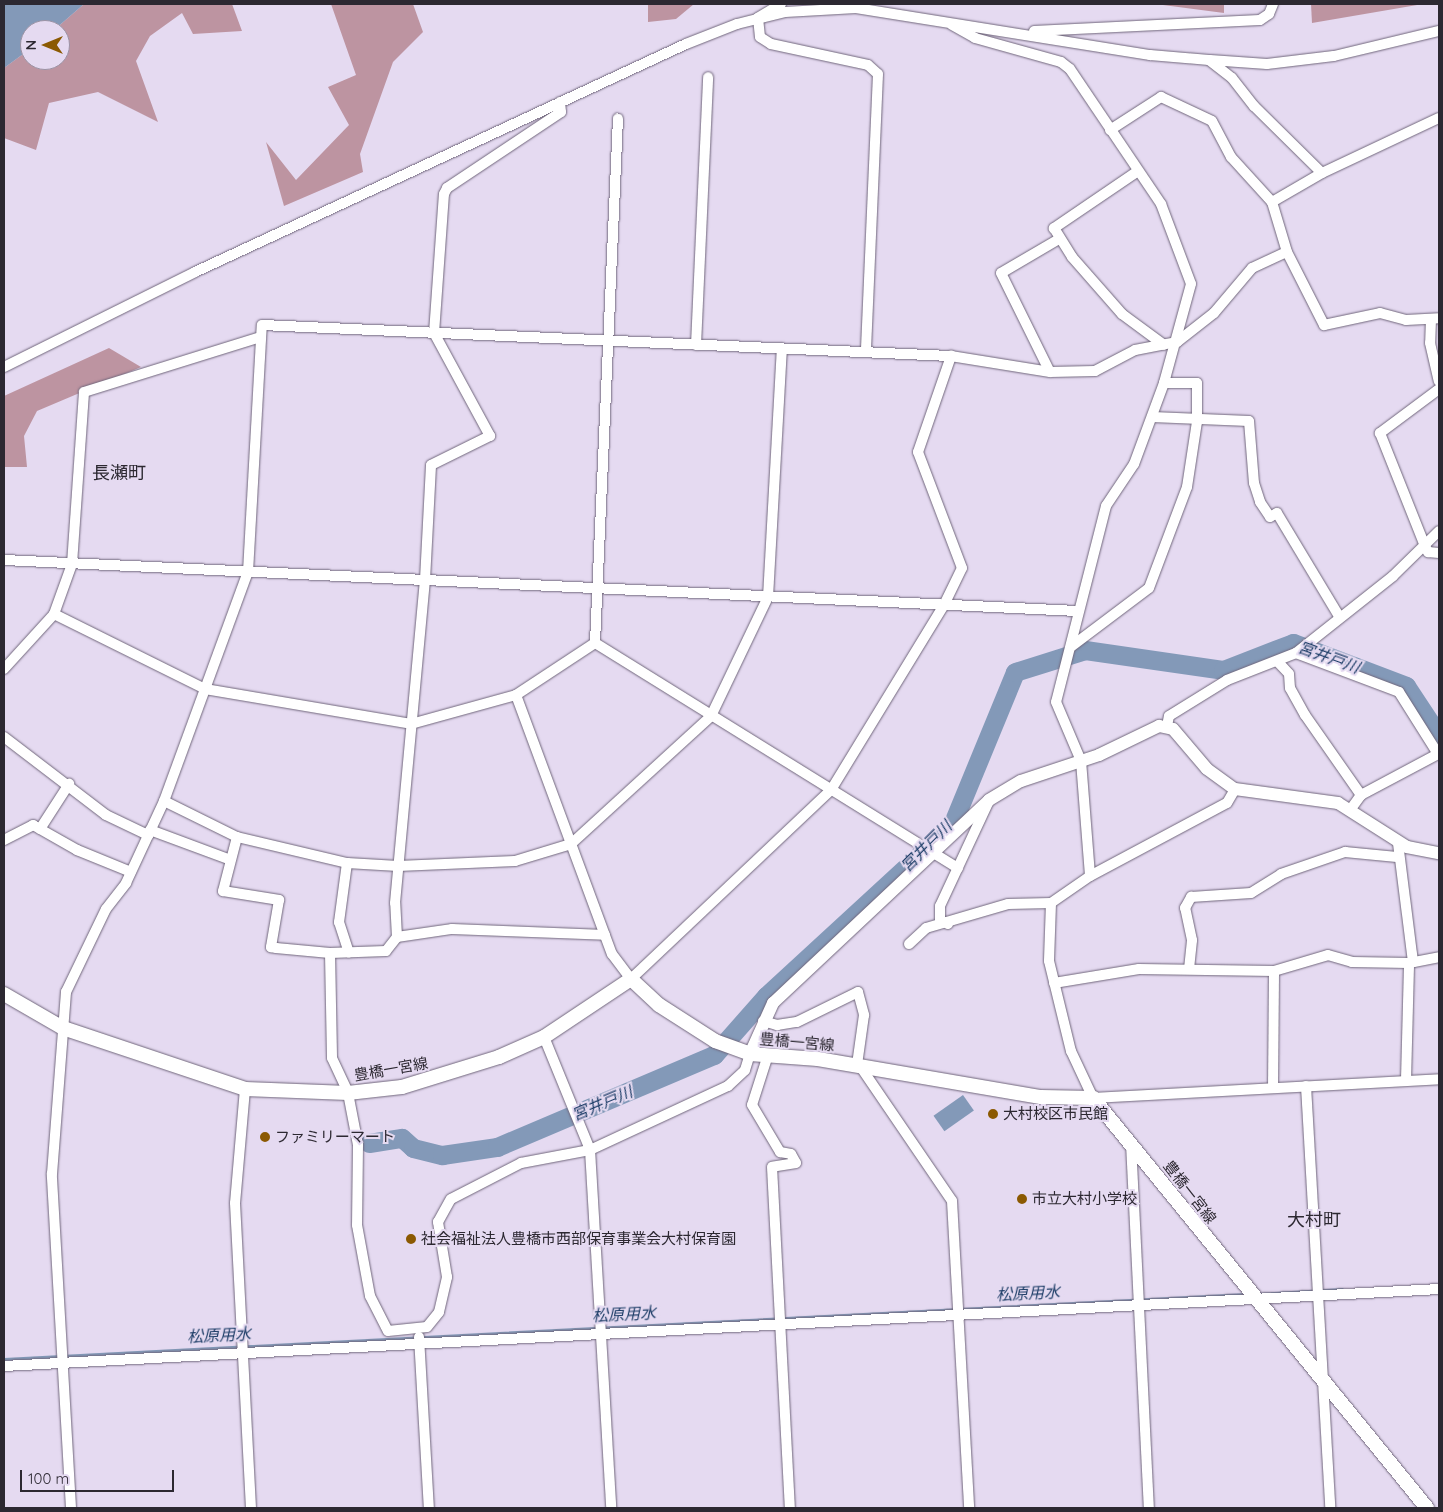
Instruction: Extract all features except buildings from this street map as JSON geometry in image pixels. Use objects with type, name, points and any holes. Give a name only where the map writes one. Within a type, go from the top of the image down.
[{"type":"main road","name":"豊橋一宮線","points":[[4,994],[63,1028],[245,1089],[348,1093],[445,1076],[544,1037],[630,979],[659,1005],[715,1041],[750,1054],[767,1058],[858,1066],[1041,1097],[1092,1098],[1131,1143],[1255,1300],[1427,1508]]},
{"type":"street","points":[[4,367],[560,102],[686,44],[758,18],[781,4]]},
{"type":"street","points":[[1017,32],[1250,21],[1270,14],[1273,4]]},
{"type":"street","points":[[758,18],[830,8],[943,20],[1150,56],[1267,64],[1334,56],[1439,31]]},
{"type":"street","points":[[758,18],[760,37],[771,44],[837,56],[868,65],[878,74],[866,352]]},
{"type":"street","points":[[943,20],[975,38],[1061,62],[1161,204],[1190,284],[1177,342],[1134,464],[1106,506],[1056,702],[1081,761],[1090,876]]},
{"type":"street","points":[[1208,60],[1232,78],[1260,112],[1322,173]]},
{"type":"street","points":[[696,345],[708,77]]},
{"type":"street","points":[[1110,130],[1161,97],[1212,121],[1231,157],[1272,202],[1287,252],[1324,326],[1380,313],[1406,320],[1435,318],[1430,343],[1439,381]]},
{"type":"street","points":[[237,837],[228,859],[223,892],[279,900],[271,947],[330,953],[386,950],[397,937],[398,866],[425,580],[431,465],[490,436],[434,333],[446,188],[561,112],[560,102]]},
{"type":"street","points":[[1272,202],[1322,173],[1439,118]]},
{"type":"street","points":[[595,643],[618,119]]},
{"type":"street","points":[[1138,171],[1054,228],[1059,239],[1122,314],[1164,345]]},
{"type":"street","points":[[1050,372],[1001,272],[1059,239]]},
{"type":"street","points":[[71,1508],[52,1174],[66,992],[106,909],[131,872],[164,801],[248,572],[262,326],[951,356],[1050,372],[1095,371],[1135,350],[1177,342],[1214,312],[1252,268],[1287,252]]},
{"type":"street","points":[[4,669],[54,614],[72,564],[84,392],[261,337]]},
{"type":"street","points":[[164,801],[237,837],[347,863],[398,866],[515,861],[571,844],[711,716],[768,596],[782,349]]},
{"type":"street","points":[[516,696],[605,935],[630,979],[831,790],[944,605],[962,568],[918,452],[951,356]]},
{"type":"street","points":[[1071,648],[1149,588],[1188,487],[1198,422],[1198,383],[1164,383]]},
{"type":"street","points":[[1439,389],[1380,433],[1425,546],[1428,552],[1439,553]]},
{"type":"street","points":[[1152,416],[1198,422],[1249,422],[1254,483],[1260,502],[1270,517],[1277,513],[1338,616]]},
{"type":"street","points":[[1166,726],[1169,716],[1228,680],[1278,662],[1296,652],[1425,546],[1439,530]]},
{"type":"street","points":[[4,560],[1078,611]]},
{"type":"street","points":[[54,614],[205,689],[411,724],[516,696],[595,643]]},
{"type":"street","points":[[595,643],[958,868]]},
{"type":"street","points":[[1296,652],[1400,692],[1438,754],[1360,795],[1350,810]]},
{"type":"street","points":[[1278,662],[1289,674],[1290,688],[1305,715],[1360,795]]},
{"type":"street","points":[[429,1508],[419,1337],[433,1321],[446,1290],[438,1222],[444,1205],[521,1163],[590,1150],[728,1086],[745,1070],[763,1021],[784,992],[927,850],[988,800],[1021,780],[1081,761],[1166,726]]},
{"type":"street","points":[[1166,726],[1207,770],[1235,788],[1265,796],[1318,798],[1350,810],[1398,843],[1439,853]]},
{"type":"street","points":[[4,737],[69,784],[106,815],[228,859]]},
{"type":"street","points":[[40,829],[69,784]]},
{"type":"street","points":[[909,944],[926,928],[948,924],[1008,904],[1052,903],[1090,876],[1227,803],[1235,788]]},
{"type":"street","points":[[948,924],[938,913],[988,800]]},
{"type":"street","points":[[4,840],[33,825],[131,872]]},
{"type":"street","points":[[1398,843],[1397,857],[1411,962],[1406,1080]]},
{"type":"street","points":[[1189,969],[1192,940],[1185,908],[1191,897],[1251,893],[1280,874],[1345,852],[1397,857]]},
{"type":"street","points":[[347,863],[339,922],[349,952]]},
{"type":"street","points":[[1052,903],[1047,944],[1054,983],[1076,1066],[1092,1098],[1439,1079]]},
{"type":"street","points":[[397,937],[452,928],[605,935]]},
{"type":"street","points":[[330,953],[332,1058],[348,1093],[358,1145],[357,1225],[370,1296],[388,1331],[419,1337]]},
{"type":"street","points":[[1054,983],[1139,968],[1274,971],[1328,955],[1352,962],[1411,962],[1439,957]]},
{"type":"street","points":[[1273,1088],[1274,971]]},
{"type":"street","points":[[763,1021],[777,1025],[797,1022],[858,992],[864,1015],[858,1066],[952,1201],[969,1508]]},
{"type":"street","points":[[544,1037],[590,1150],[611,1508]]},
{"type":"street","points":[[767,1058],[752,1104],[780,1152],[791,1154],[796,1163],[772,1167],[790,1508]]},
{"type":"street","points":[[1306,1086],[1315,1292],[1323,1380],[1330,1508]]},
{"type":"street","points":[[245,1089],[235,1203],[251,1508]]},
{"type":"street","points":[[1131,1143],[1137,1302],[1149,1508]]},
{"type":"street","points":[[4,1366],[62,1358],[242,1349],[419,1337],[601,1330],[1137,1302],[1255,1300],[1315,1292],[1439,1289]]},
{"type":"shaded area","points":[[84,4],[232,4],[242,31],[193,34],[182,13],[150,36],[136,61],[158,122],[98,92],[49,103],[36,150],[4,138],[4,68],[20,56],[20,70],[70,70],[70,20],[66,20]]},
{"type":"shaded area","points":[[331,4],[413,4],[423,32],[393,62],[360,154],[363,172],[284,206],[266,142],[296,180],[349,125],[328,87],[356,75]]},
{"type":"shaded area","points":[[648,4],[694,4],[676,19],[648,22]]},
{"type":"shaded area","points":[[1141,4],[1224,4],[1224,13],[1163,5]]},
{"type":"shaded area","points":[[1311,4],[1423,4],[1312,23]]},
{"type":"shaded area","points":[[109,348],[141,367],[37,411],[24,436],[27,467],[4,467],[4,396]]},
{"type":"water","points":[[4,4],[84,4],[66,20],[20,20],[20,56],[4,68]]},
{"type":"water","points":[[963,1095],[974,1111],[944,1131],[934,1116]]},
{"type":"waterway","name":"宮井戸川","points":[[369,1143],[402,1138],[413,1148],[442,1155],[497,1147],[714,1055],[766,996],[952,825],[1015,672],[1085,650],[1223,670],[1293,643],[1406,686],[1439,736]]},
{"type":"waterway","name":"松原用水","points":[[1258,1294],[1342,1289]]},
{"type":"waterway","name":"松原用水","points":[[4,1359],[1245,1294]]},
{"type":"place","name":"大村校区市民館","points":[[993,1114]]},
{"type":"place","name":"ファミリーマート","points":[[265,1137]]},
{"type":"place","name":"市立大村小学校","points":[[1022,1199]]},
{"type":"place","name":"社会福祉法人豊橋市西部保育事業会大村保育園","points":[[411,1239]]},
{"type":"district","name":"長瀬町","points":[[119,473]]},
{"type":"district","name":"大村町","points":[[1314,1220]]}]
